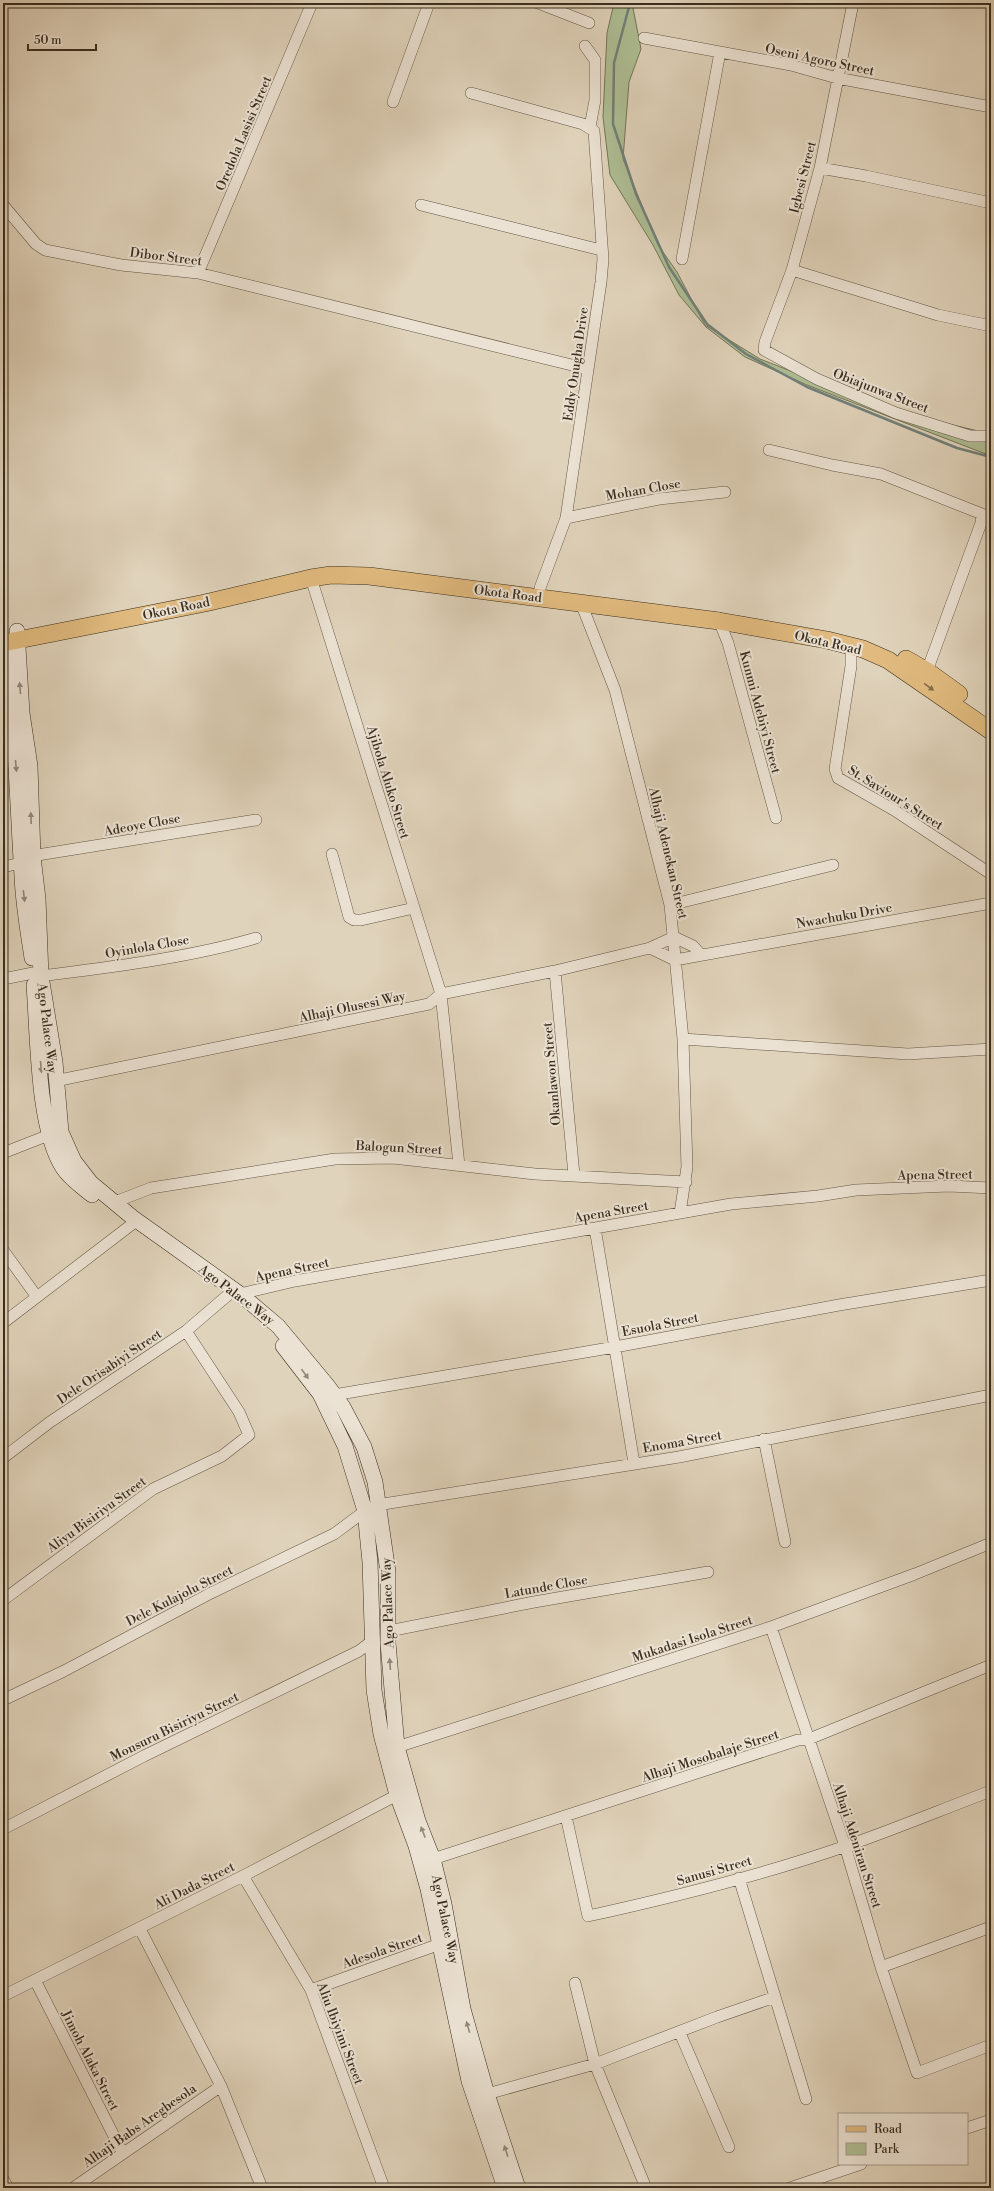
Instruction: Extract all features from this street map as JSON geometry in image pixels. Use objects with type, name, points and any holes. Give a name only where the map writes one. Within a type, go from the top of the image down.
[{"type":"main road","name":"Okota Road","points":[[9,638],[323,570],[389,572],[635,600],[827,640],[851,646],[888,660],[975,712],[991,718]]},
{"type":"main road","name":"Okota Road","points":[[9,638],[205,603],[311,578],[332,575],[369,576],[581,603],[810,627],[852,636],[887,648],[927,671],[975,712],[991,731]]},
{"type":"main road","name":"Ago Palace Way","points":[[9,638],[7,668],[8,748],[25,859],[38,974],[44,1101],[49,1135],[58,1158],[67,1173],[131,1225],[234,1294],[259,1320],[276,1338],[320,1394],[346,1446],[371,1508],[388,1572],[392,1694],[397,1747],[418,1821],[433,1859],[444,1904],[463,2009],[487,2094],[518,2188]]},
{"type":"main road","name":"Ago Palace Way","points":[[9,638],[22,706],[30,766],[25,859]]},
{"type":"main road","name":"Ago Palace Way","points":[[38,974],[55,1062],[55,1081],[61,1132],[74,1161],[90,1183],[132,1217],[278,1326],[315,1368],[343,1407],[364,1447],[375,1482],[371,1508],[370,1562],[374,1690],[376,1707],[396,1796],[416,1846],[440,1944],[469,2080],[505,2188]]},
{"type":"main road","points":[[374,1690],[392,1694]]},
{"type":"main road","points":[[376,1707],[393,1710]]},
{"type":"street","name":"Oredola Lasisi Street","points":[[198,273],[312,3]]},
{"type":"street","points":[[393,102],[429,3]]},
{"type":"street","points":[[538,3],[589,23]]},
{"type":"street","name":"Igbesi Street","points":[[767,353],[764,350],[764,342],[792,270],[820,168],[853,3]]},
{"type":"street","name":"Oseni Agoro Street","points":[[644,38],[814,70],[837,78],[991,107]]},
{"type":"street","points":[[471,93],[590,127],[596,100],[595,60],[585,46]]},
{"type":"street","points":[[682,259],[720,52]]},
{"type":"street","name":"Eddy Onugha Drive","points":[[540,588],[566,518],[601,282],[601,250],[595,139],[594,132],[590,127]]},
{"type":"street","points":[[820,168],[873,177],[991,203]]},
{"type":"street","name":"Dibor Street","points":[[3,204],[36,244],[44,250],[121,265],[198,273],[342,310],[588,369]]},
{"type":"street","points":[[421,205],[601,250]]},
{"type":"street","points":[[792,270],[938,315],[991,326]]},
{"type":"street","name":"Obiajunwa Street","points":[[767,353],[817,379],[896,413],[970,436],[991,436]]},
{"type":"street","points":[[769,450],[832,465],[881,474],[982,514],[981,524],[927,671]]},
{"type":"street","name":"Mohan Close","points":[[566,518],[659,499],[725,492]]},
{"type":"street","name":"Ajibola Aluko Street","points":[[311,578],[442,994],[459,1165]]},
{"type":"street","name":"Alhaji Adenekan Street","points":[[581,603],[615,690],[670,905],[683,1039],[686,1182],[680,1213]]},
{"type":"street","name":"Kunmi Adebiyi Street","points":[[719,618],[728,643],[776,818]]},
{"type":"street","name":"St. Saviour's Street","points":[[851,646],[851,666],[834,769],[838,778],[894,810],[991,874]]},
{"type":"street","name":"Adeoye Close","points":[[3,867],[25,859],[256,820]]},
{"type":"street","points":[[332,854],[349,917],[354,920],[361,920],[414,908]]},
{"type":"street","points":[[670,905],[833,865]]},
{"type":"street","name":"Nwachuku Drive","points":[[675,960],[991,903]]},
{"type":"street","points":[[674,937],[692,946],[701,956]]},
{"type":"street","name":"Alhaji Olusesi Way","points":[[55,1081],[429,1004],[442,994],[650,948],[674,937]]},
{"type":"street","name":"Oyinlola Close","points":[[3,979],[110,967],[234,945],[256,938]]},
{"type":"street","points":[[650,948],[675,960]]},
{"type":"street","name":"Okanlawon Street","points":[[555,970],[574,1176]]},
{"type":"street","points":[[683,1039],[908,1054],[991,1049]]},
{"type":"street","points":[[3,1153],[49,1135]]},
{"type":"street","name":"Balogun Street","points":[[115,1202],[151,1188],[335,1159],[393,1158],[535,1174],[686,1182]]},
{"type":"street","name":"Apena Street","points":[[234,1294],[295,1281],[731,1204],[818,1196],[856,1190],[950,1186],[991,1188]]},
{"type":"street","points":[[3,1323],[131,1225]]},
{"type":"street","points":[[595,1228],[634,1463]]},
{"type":"street","points":[[3,1250],[37,1297]]},
{"type":"street","name":"Esuola Street","points":[[334,1395],[615,1348],[831,1306],[991,1280]]},
{"type":"street","name":"Dele Orisabiyi Street","points":[[3,1458],[50,1422],[186,1331],[234,1294]]},
{"type":"street","name":"Aliyu Bisiriyu Street","points":[[4,1596],[153,1489],[199,1469],[222,1456],[249,1435],[239,1412],[186,1331]]},
{"type":"street","name":"Enoma Street","points":[[371,1508],[634,1463],[679,1457],[991,1395]]},
{"type":"street","points":[[764,1440],[785,1542]]},
{"type":"street","name":"Dele Kulajolu Street","points":[[3,1700],[64,1671],[211,1593],[334,1534],[371,1508]]},
{"type":"street","name":"Mukadasi Isola Street","points":[[397,1747],[771,1627],[915,1574],[991,1543]]},
{"type":"street","name":"Latunde Close","points":[[389,1631],[534,1602],[708,1572]]},
{"type":"street","name":"Alhaji Adeniran Street","points":[[771,1627],[845,1846],[881,1967],[917,2073],[991,2045]]},
{"type":"street","name":"Monsuru Bisiriyu Street","points":[[3,1829],[151,1752],[359,1651],[372,1641]]},
{"type":"street","name":"Alhaji Mosobalaje Street","points":[[433,1859],[798,1740],[809,1739],[991,1665]]},
{"type":"street","name":"Sanusi Street","points":[[566,1816],[588,1916],[647,1903],[739,1878],[845,1846],[991,1791]]},
{"type":"street","name":"Ali Dada Street","points":[[3,1996],[140,1929],[396,1796]]},
{"type":"street","name":"Aliu Ibiyimi Street","points":[[243,1876],[312,1990],[384,2188]]},
{"type":"street","points":[[739,1878],[806,2099]]},
{"type":"street","points":[[881,1967],[991,1927]]},
{"type":"street","points":[[140,1929],[221,2086],[262,2188]]},
{"type":"street","name":"Adesola Street","points":[[312,1990],[440,1944]]},
{"type":"street","name":"Jimoh Alaka Street","points":[[35,1980],[122,2152]]},
{"type":"street","points":[[575,1983],[595,2064],[646,2188]]},
{"type":"street","points":[[487,2094],[595,2064],[680,2033],[717,2017],[775,1997]]},
{"type":"street","points":[[680,2033],[729,2147]]},
{"type":"street","name":"Alhaji Babs Aregbesola","points":[[73,2188],[122,2152],[221,2086]]},
{"type":"street","points":[[968,2128],[991,2120]]},
{"type":"street","points":[[790,2188],[858,2165]]},
{"type":"street","points":[[3,2178],[8,2188]]},
{"type":"green space","points":[[614,3],[632,3],[641,49],[629,82],[623,159],[658,245],[677,272],[705,325],[760,359],[890,410],[991,434],[991,456],[807,385],[745,357],[706,327],[679,295],[653,245],[610,175],[603,117],[607,33]]},
{"type":"waterway","points":[[630,3],[614,63],[613,124],[636,194],[669,267],[707,324],[746,354],[807,387],[957,448],[991,457]]}]
